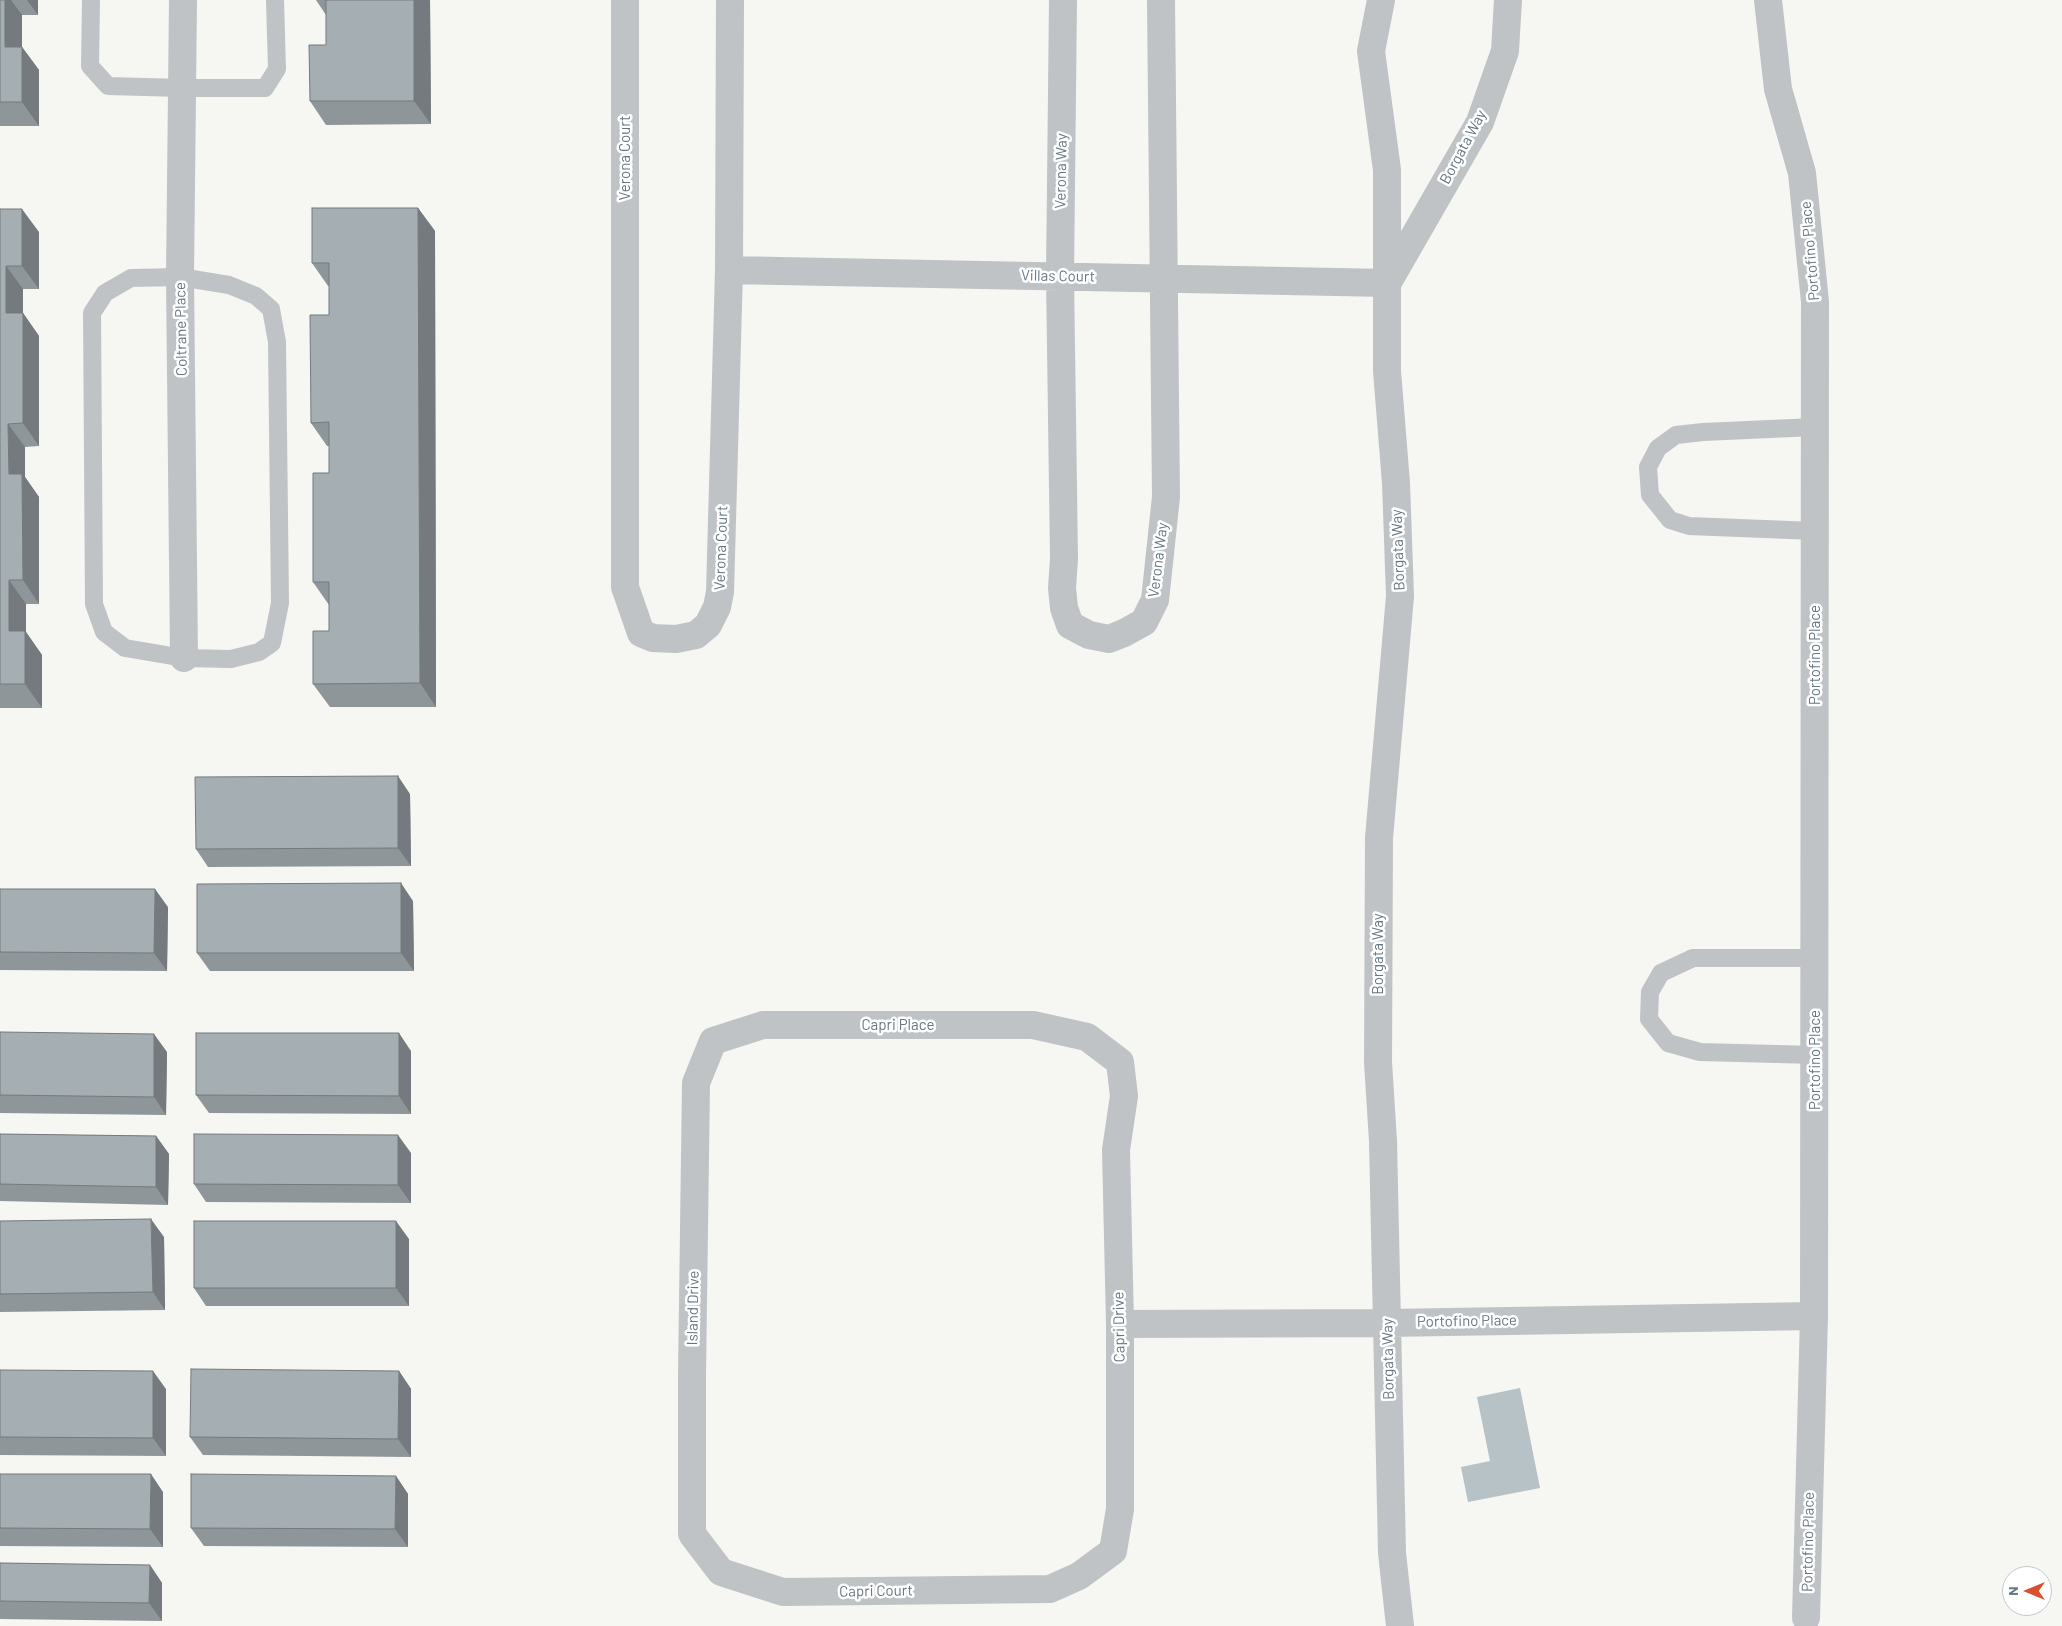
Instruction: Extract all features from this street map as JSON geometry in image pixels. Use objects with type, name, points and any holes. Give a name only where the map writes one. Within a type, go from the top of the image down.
[{"type":"street","name":"Coltrane Place","points":[[183,0],[180,277],[184,658]]},
{"type":"street","name":"Verona Court","points":[[625,0],[626,587],[641,633],[653,638],[676,639],[696,635],[708,625],[717,607],[720,592],[729,270],[730,0]]},
{"type":"street","name":"Verona Way","points":[[1063,0],[1060,276],[1064,559],[1062,588],[1064,608],[1070,625],[1089,635],[1109,639],[1144,622],[1155,600],[1166,497],[1161,0]]},
{"type":"street","name":"Borgata Way","points":[[1380,0],[1371,51],[1387,170],[1387,371],[1396,484],[1400,596],[1379,838],[1378,1062],[1383,1141],[1392,1552],[1400,1626]]},
{"type":"street","name":"Borgata Way","points":[[1387,283],[1480,122],[1505,51],[1508,0]]},
{"type":"street","name":"Portofino Place","points":[[1768,0],[1778,89],[1802,172],[1815,302],[1814,1316],[1806,1618]]},
{"type":"street","name":"Villas Court","points":[[729,270],[1387,283]]},
{"type":"street","name":"Capri Place","points":[[696,1083],[713,1041],[763,1025],[1033,1025],[1088,1037],[1120,1062]]},
{"type":"street","name":"Capri Drive","points":[[1079,1576],[1112,1551],[1120,1509],[1120,1324],[1116,1150],[1124,1096],[1120,1062]]},
{"type":"street","name":"Island Drive","points":[[692,1534],[696,1083]]},
{"type":"street","name":"Portofino Place","points":[[1120,1324],[1387,1323],[1814,1316]]},
{"type":"street","name":"Capri Court","points":[[692,1534],[721,1572],[783,1592],[1050,1588],[1079,1576]]},
{"type":"lane","points":[[91,0],[90,66],[108,86],[182,88],[265,88],[277,69],[275,0]]},
{"type":"lane","points":[[180,277],[229,285],[256,296],[271,309],[277,342],[280,603],[272,643],[259,652],[231,659],[184,658],[125,648],[104,632],[94,604],[92,313],[105,293],[131,278],[180,277]]},
{"type":"lane","points":[[1815,428],[1703,432],[1676,435],[1658,448],[1648,467],[1650,495],[1670,520],[1689,526],[1815,531]]},
{"type":"lane","points":[[1815,958],[1693,958],[1661,972],[1650,992],[1649,1019],[1668,1043],[1700,1052],[1815,1055]]},
{"type":"shaded area","points":[[1520,1388],[1540,1488],[1468,1502],[1461,1467],[1490,1461],[1477,1397]]},
{"type":"building","points":[[0,0],[5,0],[5,47],[22,47],[22,102],[0,102]]},
{"type":"building","points":[[326,0],[414,0],[414,101],[310,101],[309,45],[326,45]]},
{"type":"building","points":[[312,208],[418,208],[420,683],[313,684],[313,631],[329,631],[329,582],[313,582],[313,473],[329,473],[329,422],[311,423],[310,315],[329,315],[329,263],[312,263]]},
{"type":"building","points":[[0,209],[22,209],[22,266],[6,266],[6,313],[23,313],[23,423],[8,424],[9,474],[22,474],[23,580],[9,580],[9,631],[25,631],[25,684],[0,684]]},
{"type":"building","points":[[398,776],[398,848],[196,849],[195,777]]},
{"type":"building","points":[[401,883],[401,953],[197,953],[197,884]]},
{"type":"building","points":[[0,889],[155,889],[154,953],[0,952]]},
{"type":"building","points":[[0,1032],[154,1034],[154,1097],[0,1095]]},
{"type":"building","points":[[196,1033],[399,1033],[399,1096],[196,1095]]},
{"type":"building","points":[[0,1134],[156,1136],[156,1187],[0,1184]]},
{"type":"building","points":[[194,1134],[398,1135],[398,1185],[194,1184]]},
{"type":"building","points":[[151,1219],[153,1292],[0,1294],[0,1221]]},
{"type":"building","points":[[194,1221],[396,1221],[396,1288],[194,1288]]},
{"type":"building","points":[[191,1369],[399,1371],[398,1439],[190,1437]]},
{"type":"building","points":[[0,1370],[153,1371],[153,1438],[0,1437]]},
{"type":"building","points":[[0,1474],[151,1474],[150,1529],[0,1528]]},
{"type":"building","points":[[191,1474],[396,1476],[395,1529],[191,1528]]},
{"type":"building","points":[[0,1563],[150,1565],[149,1603],[0,1601]]}]
